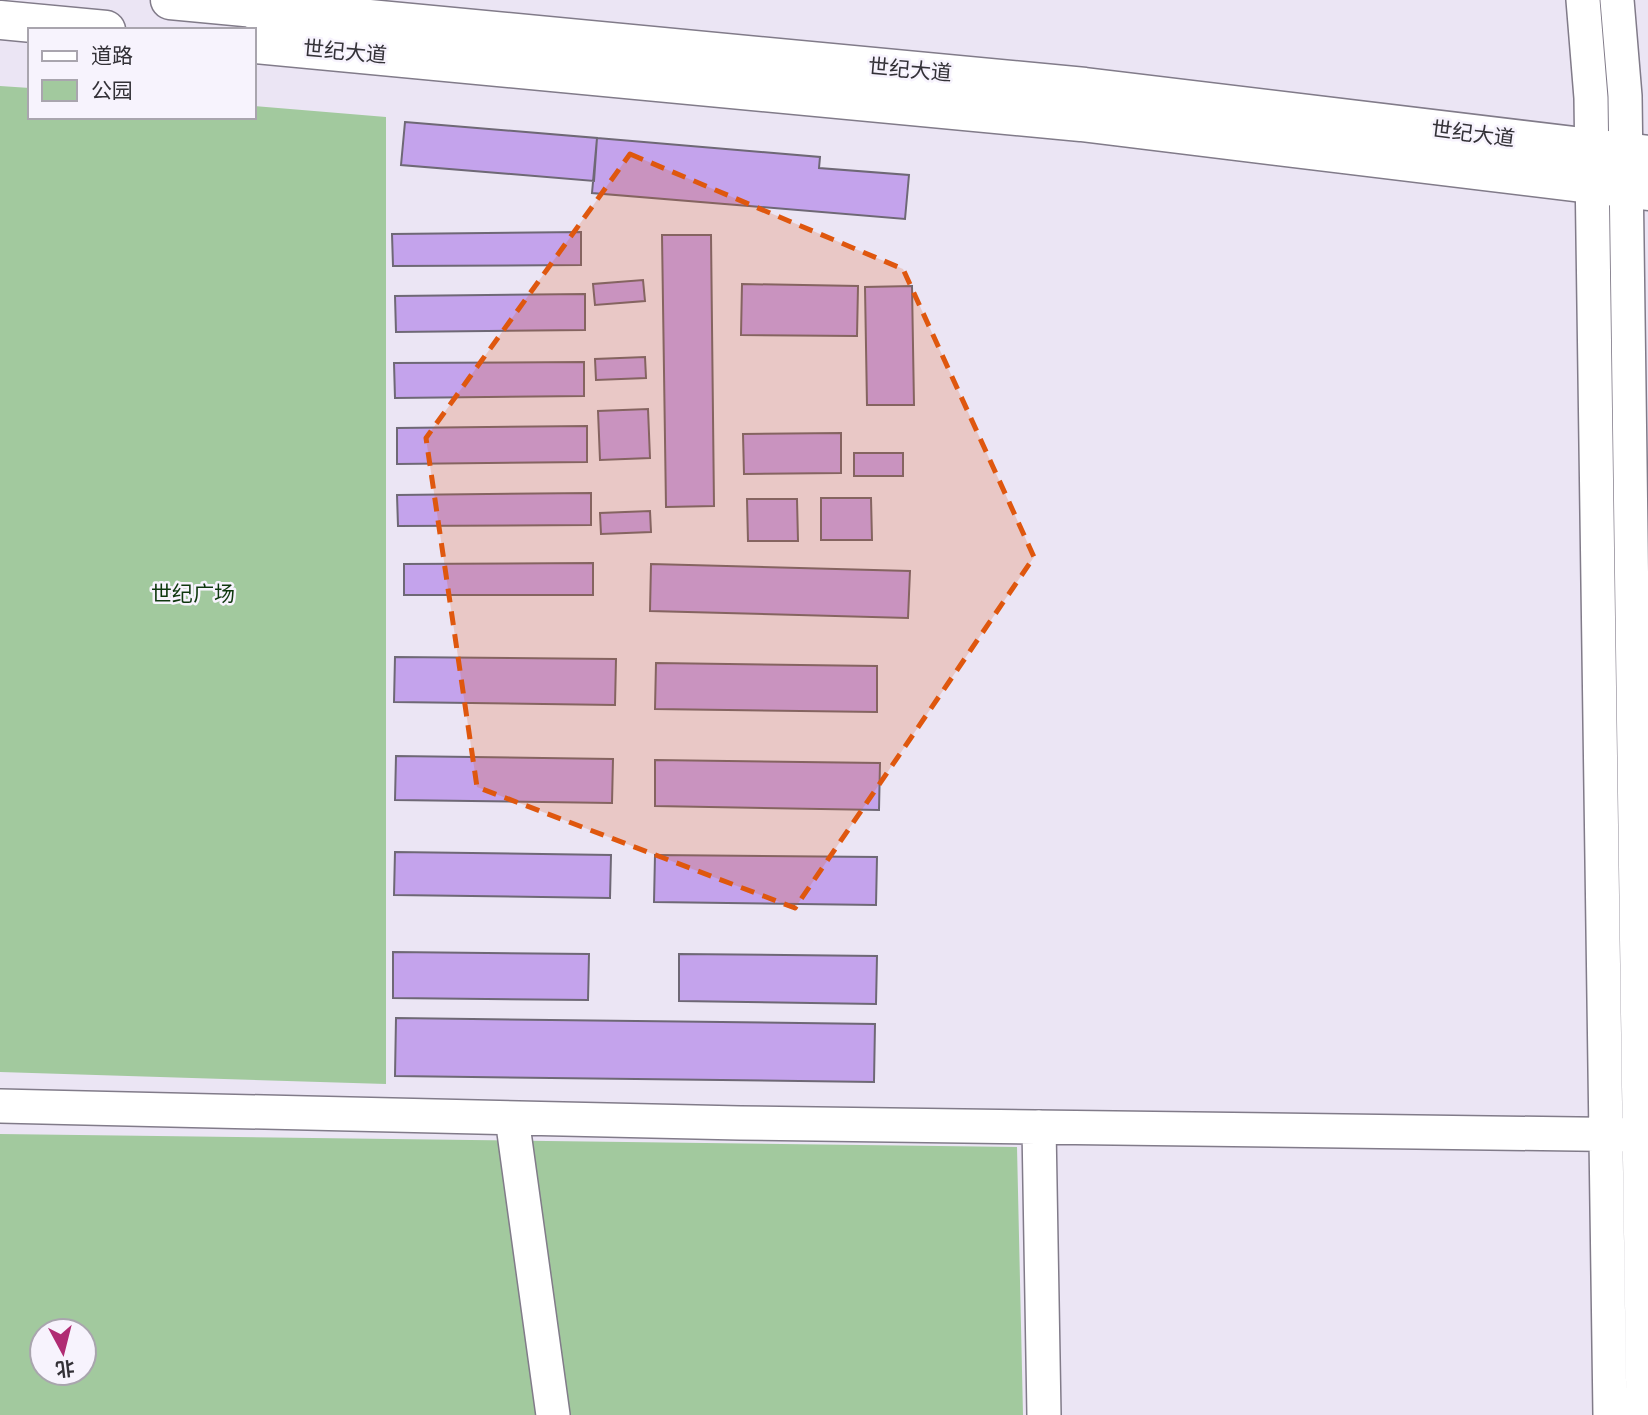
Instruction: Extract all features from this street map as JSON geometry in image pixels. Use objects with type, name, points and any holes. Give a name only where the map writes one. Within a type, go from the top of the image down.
[{"type":"main road","name":"世纪大道","points":[[170,0],[279,5],[1085,87],[1622,170]]},
{"type":"main road","points":[[0,20],[85,28]]},
{"type":"main road","name":"世纪大道","points":[[256,44],[1622,170]]},
{"type":"street","points":[[1583,0],[1591,98],[1622,170],[1642,851],[1643,1415]]},
{"type":"street","points":[[1610,1415],[1606,1134],[1625,96],[1617,0]]},
{"type":"street","points":[[0,1107],[1039,1128],[1643,1135]]},
{"type":"street","points":[[512,1118],[553,1415]]},
{"type":"street","points":[[1039,1128],[1044,1415]]},
{"type":"highlighted area","points":[[630,154],[903,269],[1034,557],[795,908],[477,787],[426,438]]},
{"type":"green space","name":"世纪广场","points":[[0,86],[28,88],[28,119],[256,119],[256,106],[386,117],[386,1084],[0,1072]]},
{"type":"green space","points":[[0,1134],[1017,1147],[1023,1415],[0,1415]]},
{"type":"building","points":[[405,122],[597,138],[594,181],[401,165]]},
{"type":"building","points":[[597,138],[820,157],[819,168],[909,175],[905,219],[592,193]]},
{"type":"building","points":[[581,232],[581,265],[393,266],[392,234]]},
{"type":"building","points":[[662,235],[711,235],[714,506],[666,507]]},
{"type":"building","points":[[643,280],[645,301],[595,305],[593,284]]},
{"type":"building","points":[[742,284],[858,286],[857,336],[741,335]]},
{"type":"building","points":[[912,286],[914,405],[867,405],[865,287]]},
{"type":"building","points":[[585,294],[585,330],[396,332],[395,296]]},
{"type":"building","points":[[645,357],[646,378],[596,380],[595,359]]},
{"type":"building","points":[[584,362],[584,396],[395,398],[394,363]]},
{"type":"building","points":[[648,409],[650,458],[600,460],[598,411]]},
{"type":"building","points":[[587,426],[587,462],[397,464],[397,428]]},
{"type":"building","points":[[841,433],[841,473],[744,474],[743,434]]},
{"type":"building","points":[[854,453],[903,453],[903,476],[854,476]]},
{"type":"building","points":[[591,493],[591,525],[398,526],[397,495]]},
{"type":"building","points":[[821,498],[871,498],[872,540],[821,540]]},
{"type":"building","points":[[747,499],[797,499],[798,541],[748,541]]},
{"type":"building","points":[[650,511],[651,532],[601,534],[600,513]]},
{"type":"building","points":[[593,563],[593,595],[404,595],[404,564]]},
{"type":"building","points":[[651,564],[910,571],[908,618],[650,611]]},
{"type":"building","points":[[395,657],[616,659],[615,705],[394,702]]},
{"type":"building","points":[[656,663],[877,666],[877,712],[655,709]]},
{"type":"building","points":[[396,756],[613,759],[612,803],[395,800]]},
{"type":"building","points":[[655,760],[880,763],[879,810],[655,806]]},
{"type":"building","points":[[395,852],[611,855],[610,898],[394,895]]},
{"type":"building","points":[[655,855],[877,857],[876,905],[654,902]]},
{"type":"building","points":[[393,952],[589,954],[588,1000],[393,998]]},
{"type":"building","points":[[679,954],[877,956],[876,1004],[679,1001]]},
{"type":"building","points":[[396,1018],[875,1024],[874,1082],[395,1076]]}]
